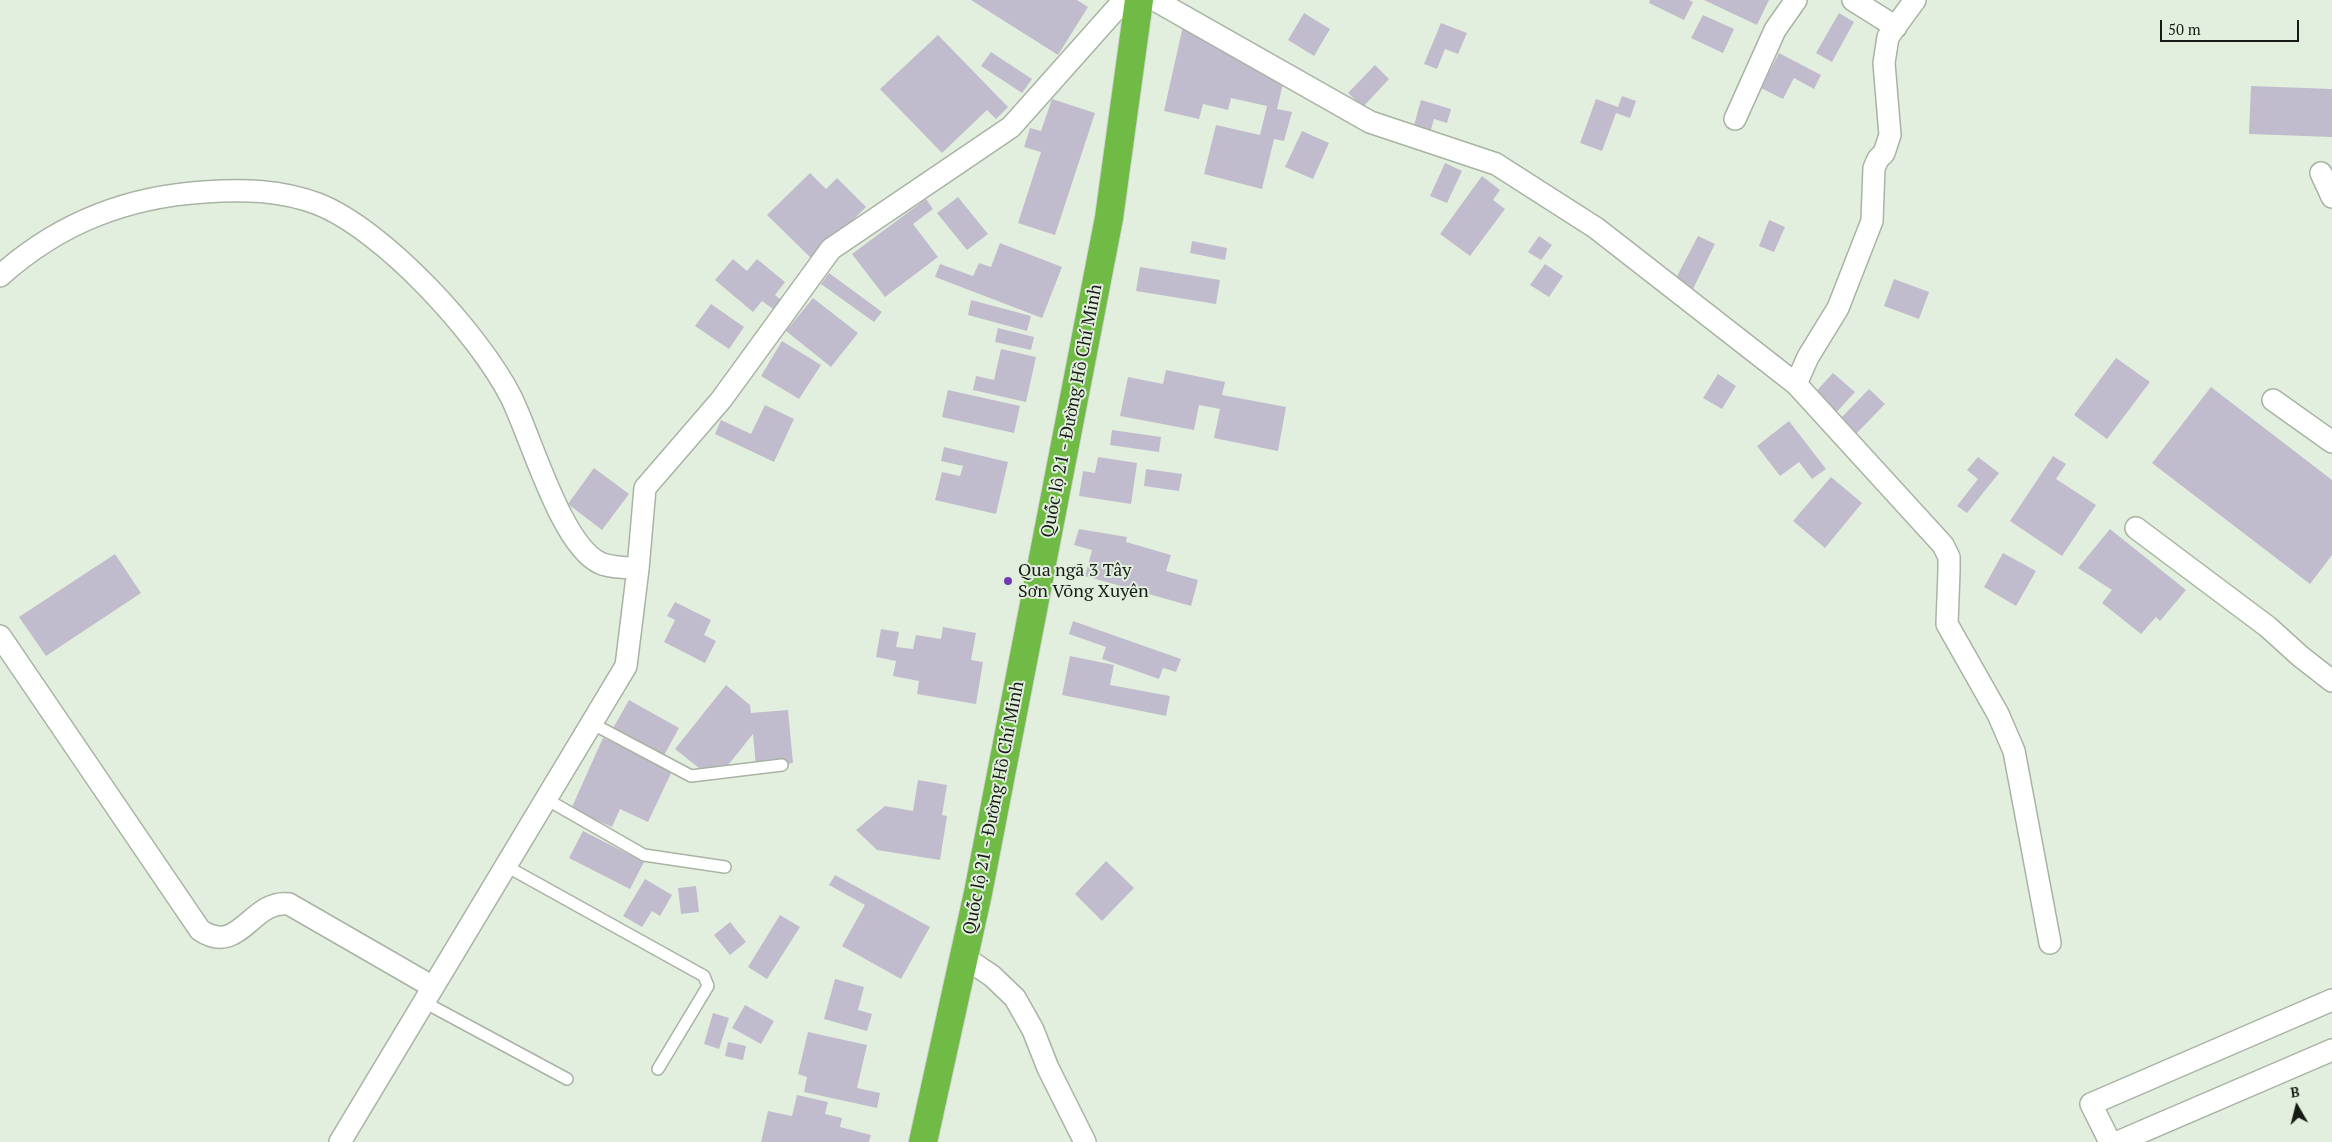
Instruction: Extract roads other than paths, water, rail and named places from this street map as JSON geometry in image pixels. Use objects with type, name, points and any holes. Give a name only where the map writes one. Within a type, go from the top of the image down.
[{"type":"highway","name":"Quốc lộ 21 - Đường Hồ Chí Minh","points":[[923,1142],[978,893],[1109,218],[1139,0]]},
{"type":"street","points":[[340,1142],[626,666],[638,569],[645,488],[721,400],[831,248],[1011,127],[1124,0]]},
{"type":"street","points":[[1154,0],[1370,122],[1496,164],[1596,228],[1796,384],[1942,545],[1949,557],[1947,624],[1998,714],[2014,751],[2050,943]]},
{"type":"street","points":[[1735,119],[1776,30],[1796,0]]},
{"type":"street","points":[[1853,0],[1896,28]]},
{"type":"street","points":[[1796,384],[1808,357],[1838,308],[1872,221],[1874,168],[1878,159],[1884,153],[1890,135],[1884,63],[1888,37],[1915,0]]},
{"type":"street","points":[[2321,173],[2332,197]]},
{"type":"street","points":[[0,276],[50,238],[96,214],[134,201],[191,193],[240,190],[280,193],[318,204],[365,231],[428,288],[462,325],[510,396],[564,523],[579,546],[600,564],[638,569]]},
{"type":"street","points":[[2274,400],[2332,442]]},
{"type":"street","points":[[2136,528],[2268,626],[2300,656],[2332,681]]},
{"type":"street","points":[[0,636],[200,930],[211,937],[224,938],[234,934],[267,907],[278,903],[289,904],[428,994]]},
{"type":"street","points":[[964,957],[992,976],[1015,998],[1033,1030],[1048,1068],[1085,1142]]},
{"type":"street","points":[[2110,1142],[2091,1104],[2332,1000]]},
{"type":"street","points":[[2118,1142],[2332,1050]]},
{"type":"lane","points":[[591,723],[691,776],[782,765]]},
{"type":"lane","points":[[546,799],[644,855],[725,867]]},
{"type":"lane","points":[[506,866],[704,976],[708,986],[658,1069]]},
{"type":"lane","points":[[428,994],[567,1079]]},
{"type":"place","name":"Qua ngã 3 Tây Sơn Võng Xuyên","points":[[1008,581]]}]
